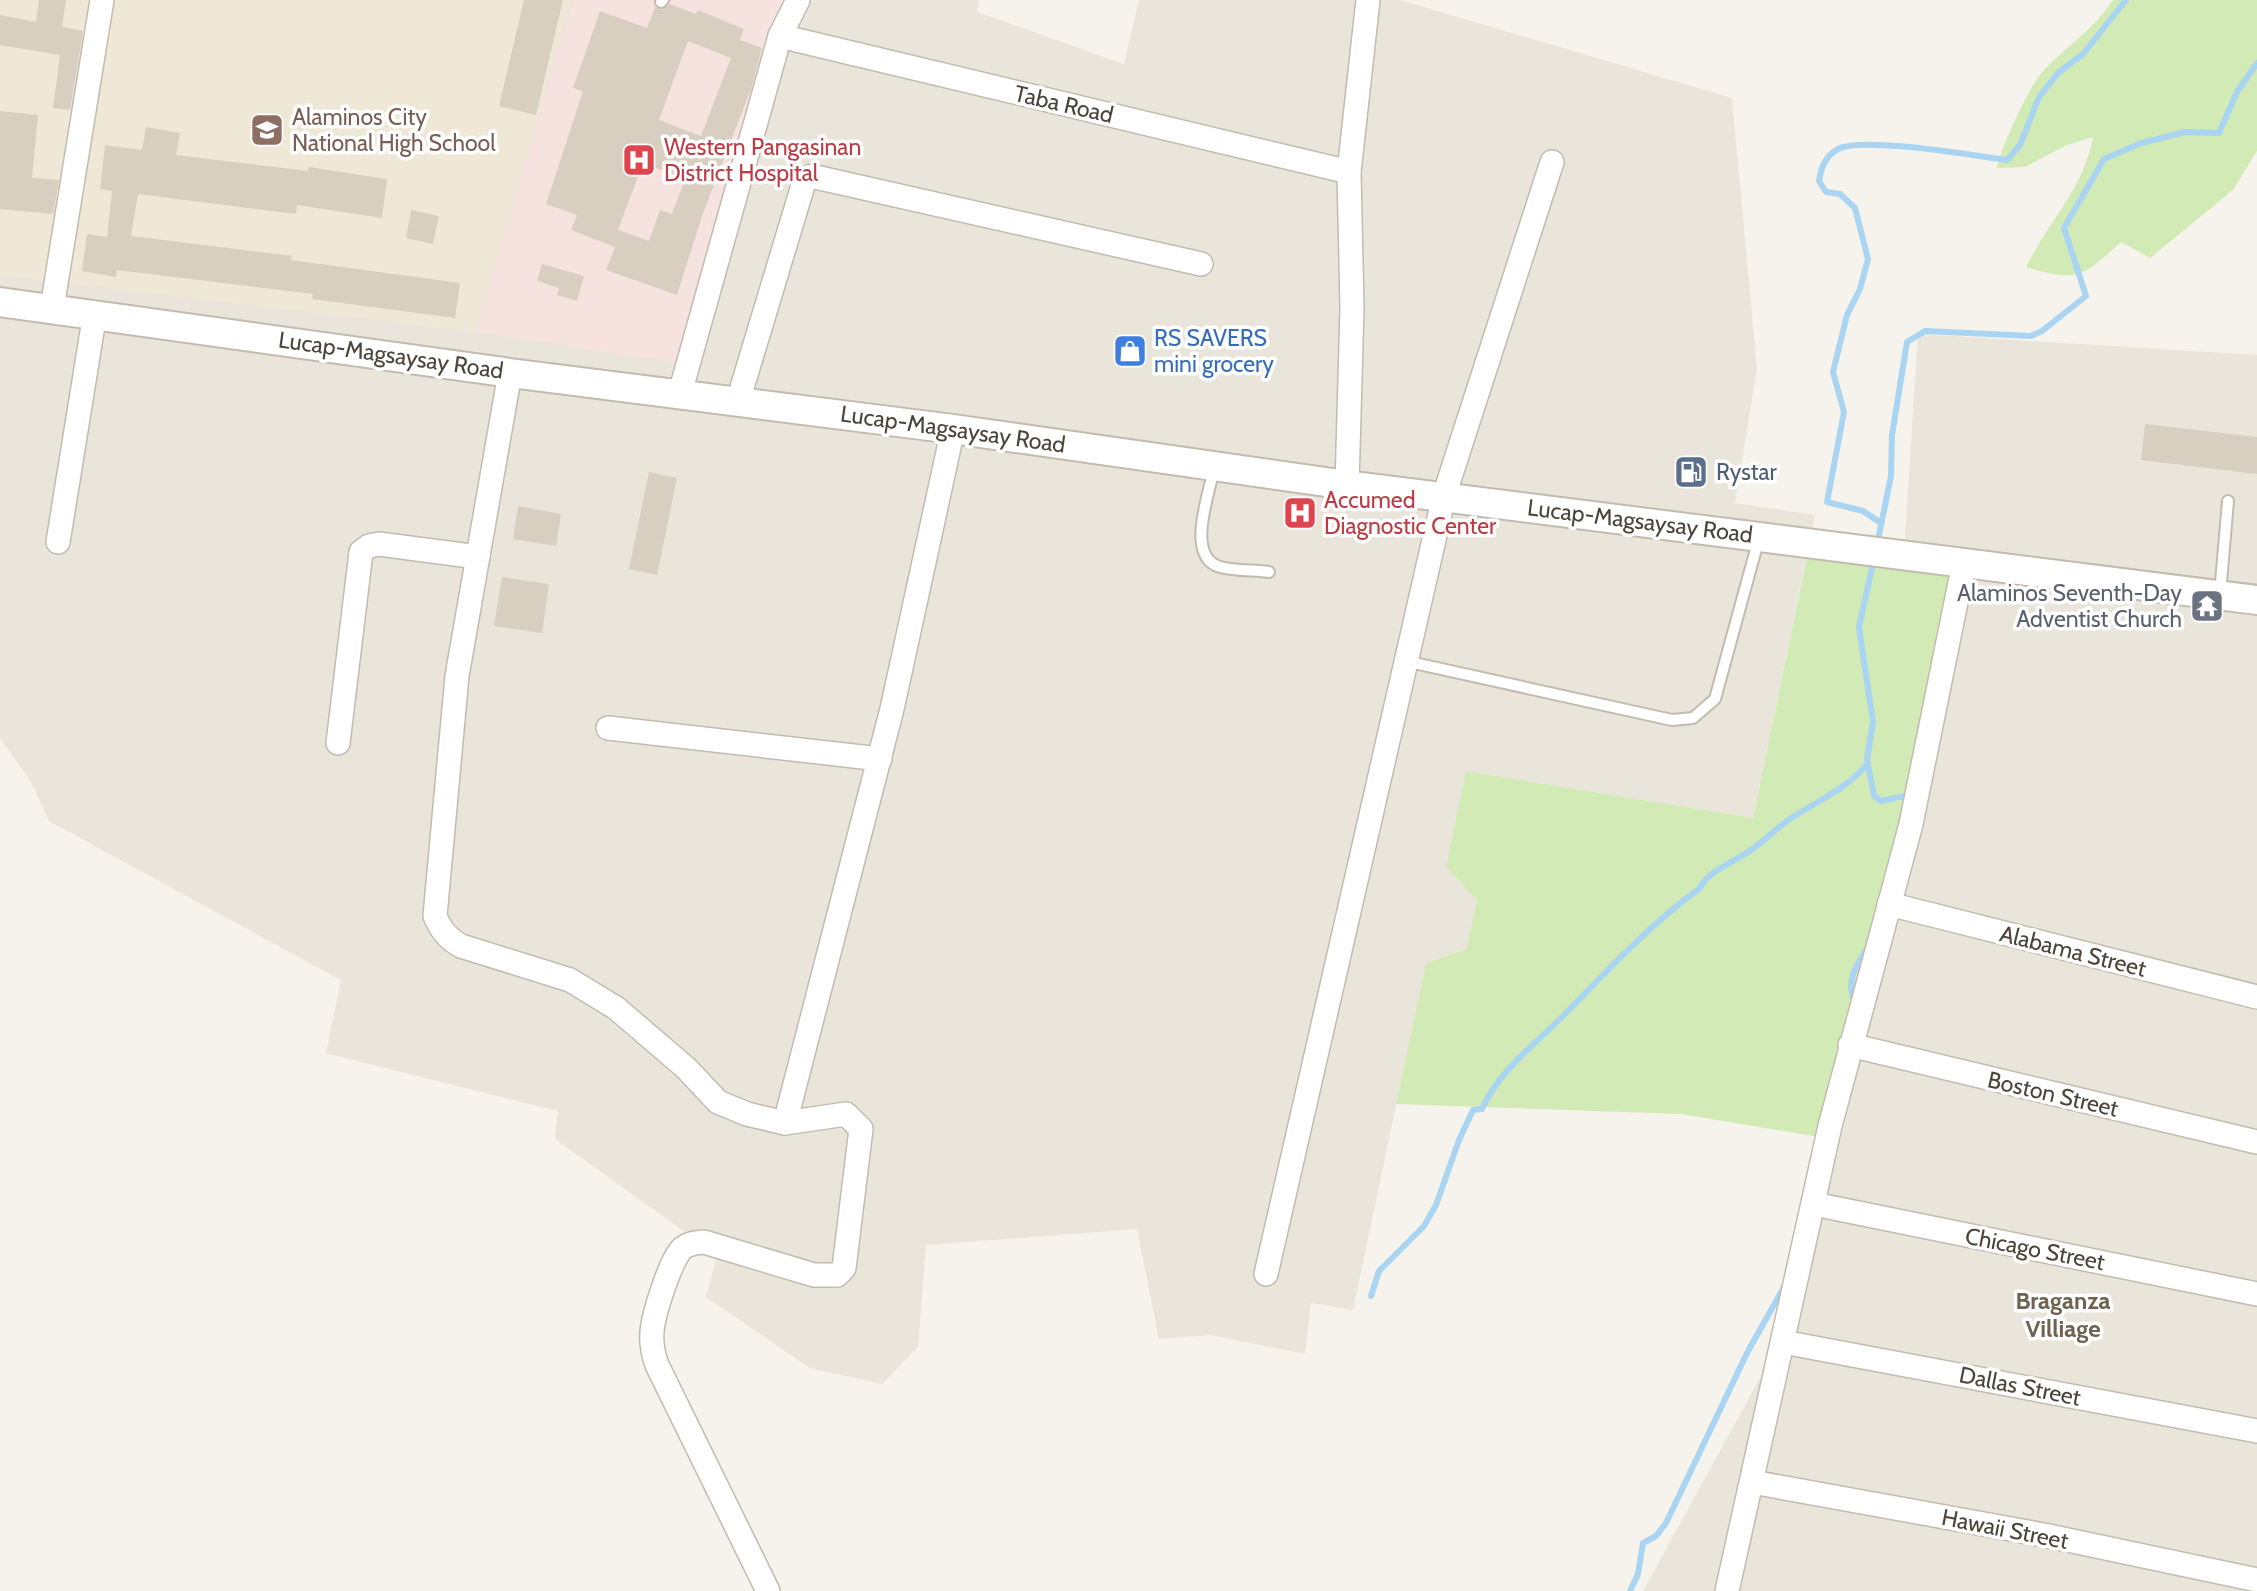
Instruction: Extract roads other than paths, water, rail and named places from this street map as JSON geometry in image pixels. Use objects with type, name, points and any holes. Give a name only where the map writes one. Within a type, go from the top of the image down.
[{"type":"street","points":[[52,308],[102,0]]},
{"type":"street","points":[[680,393],[780,36],[797,0]]},
{"type":"street","points":[[1347,485],[1352,308],[1349,173],[1368,0]]},
{"type":"street","name":"Taba Road","points":[[780,36],[1349,173]]},
{"type":"street","points":[[1266,1274],[1444,496],[1552,162]]},
{"type":"street","points":[[738,401],[804,182],[811,176],[1201,264]]},
{"type":"street","name":"Lucap-Magsaysay Road","points":[[0,302],[95,313],[510,373],[953,429],[1347,485],[2257,600]]},
{"type":"street","points":[[58,542],[95,313]]},
{"type":"street","points":[[510,373],[457,677],[435,916],[440,928],[446,936],[461,946],[569,980],[616,1008],[686,1068],[718,1102],[747,1114],[785,1123],[846,1114],[861,1129],[844,1268],[828,1278],[704,1242],[692,1243],[680,1250],[670,1270],[652,1330],[652,1351],[657,1364],[768,1591]]},
{"type":"street","points":[[785,1123],[880,759],[953,429]]},
{"type":"street","points":[[338,743],[361,552],[369,546],[379,544],[478,557]]},
{"type":"street","points":[[1727,1591],[1783,1342],[1795,1275],[1850,1045],[1911,824],[1964,563]]},
{"type":"street","points":[[608,728],[880,759]]},
{"type":"street","name":"Alabama Street","points":[[1889,904],[2257,997]]},
{"type":"street","name":"Boston Street","points":[[1850,1045],[2257,1142]]},
{"type":"street","name":"Chicago Street","points":[[1814,1204],[2257,1294]]},
{"type":"street","name":"Dallas Street","points":[[1783,1342],[2257,1431]]},
{"type":"street","name":"Hawaii Street","points":[[1752,1482],[2044,1535],[2257,1580]]},
{"type":"lane","points":[[1214,466],[1200,533],[1203,553],[1212,564],[1222,568],[1269,572]]},
{"type":"lane","points":[[2220,597],[2228,501]]},
{"type":"lane","points":[[1405,661],[1672,720],[1693,718],[1715,699],[1760,536]]},
{"type":"waterway","points":[[1881,523],[1863,511],[1827,502],[1844,412],[1833,372],[1847,315],[1860,289],[1868,259],[1855,208],[1840,194],[1826,192],[1819,181],[1824,163],[1838,149],[1870,145],[1920,148],[2007,160],[2020,145],[2039,97],[2058,73],[2083,54],[2126,0]]},
{"type":"waterway","points":[[1877,545],[1891,476],[1892,435],[1907,342],[1925,331],[2031,336],[2042,331],[2086,296],[2064,228],[2104,159],[2141,143],[2185,132],[2219,133],[2237,92],[2257,63]]},
{"type":"waterway","points":[[1874,559],[1859,627],[1873,722],[1867,759],[1874,796],[1881,801],[1909,795],[1909,800]]},
{"type":"waterway","points":[[1371,1296],[1379,1271],[1424,1226],[1436,1205],[1459,1140],[1473,1110],[1482,1109],[1497,1083],[1518,1060],[1628,950],[1699,889],[1703,882],[1788,821],[1842,787],[1868,763]]},
{"type":"waterway","points":[[1855,1003],[1852,981],[1856,967],[1868,947]]},
{"type":"waterway","points":[[1630,1591],[1638,1574],[1643,1543],[1656,1536],[1666,1523],[1747,1353],[1785,1285]]},
{"type":"place","name":"Alaminos City National High School","points":[[267,130]]},
{"type":"place","name":"Western Pangasinan District Hospital","points":[[639,160]]},
{"type":"place","name":"RS SAVERS mini grocery","points":[[1130,351]]},
{"type":"place","name":"Rystar","points":[[1691,472]]},
{"type":"place","name":"Accumed Diagnostic Center","points":[[1300,513]]},
{"type":"place","name":"Alaminos Seventh-Day Adventist Church","points":[[2207,606]]},
{"type":"district","name":"Braganza Villiage","points":[[2063,1314]]}]
